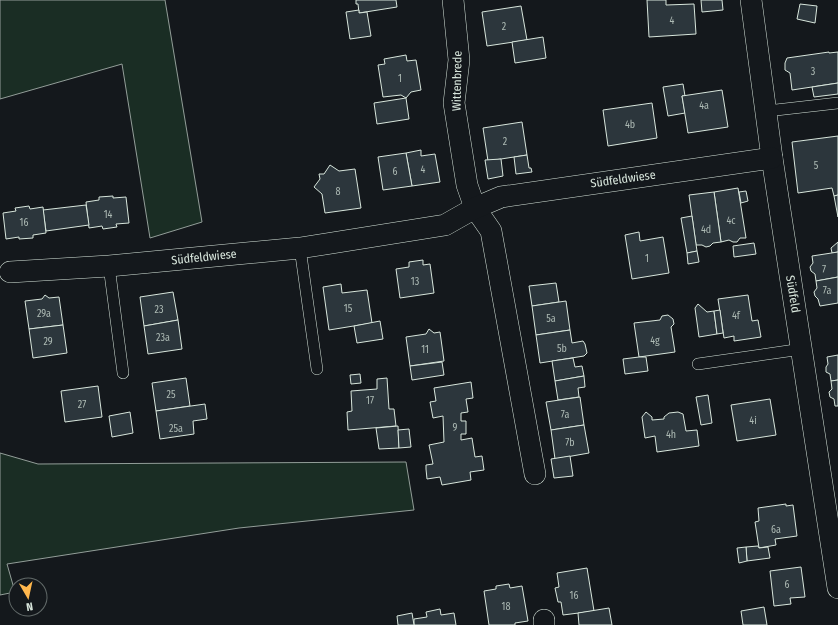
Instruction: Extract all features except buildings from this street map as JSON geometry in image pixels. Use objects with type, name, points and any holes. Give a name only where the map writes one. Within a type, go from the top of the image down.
[{"type":"street","name":"Wittenbrede","points":[[453,0],[459,60],[454,103],[467,185],[475,208]]},
{"type":"street","name":"Südfeld","points":[[751,0],[767,111],[772,158],[838,588]]},
{"type":"street","name":"Südfeldwiese","points":[[10,272],[109,266],[300,248],[445,225],[475,208],[501,197],[772,158]]},
{"type":"street","points":[[475,208],[491,231],[535,474]]},
{"type":"lane","points":[[767,111],[838,103]]},
{"type":"lane","points":[[300,248],[317,369]]},
{"type":"lane","points":[[109,266],[123,373]]},
{"type":"lane","points":[[698,364],[802,348]]},
{"type":"green space","points":[[0,0],[165,0],[202,222],[150,238],[122,64],[0,99]]},
{"type":"green space","points":[[0,453],[38,464],[406,462],[414,510],[239,528],[7,564],[11,577],[8,577],[8,593],[0,595]]}]
